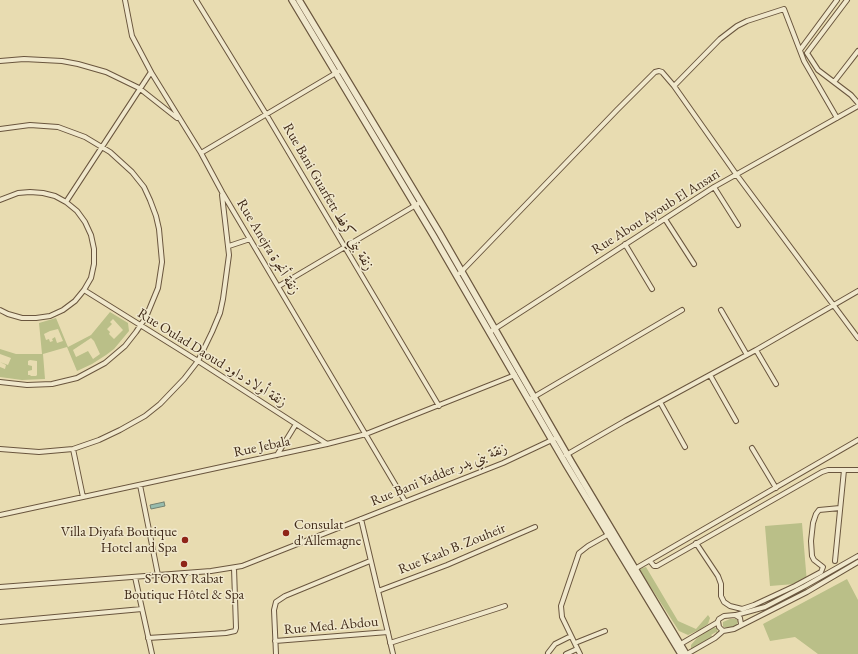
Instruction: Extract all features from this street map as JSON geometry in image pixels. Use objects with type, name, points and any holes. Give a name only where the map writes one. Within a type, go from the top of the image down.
[{"type":"street","name":"Rue Anejra زنقة أنجرة","points":[[125,0],[132,36],[151,72],[201,153],[222,192],[405,501]]},
{"type":"street","name":"Rue Bani Guarfett زنقة بني كرفط","points":[[196,0],[266,114],[439,406]]},
{"type":"street","points":[[292,0],[338,72],[460,273],[555,439],[633,570],[679,646],[687,654],[715,638],[723,631],[730,630],[807,592],[858,562]]},
{"type":"street","points":[[299,0],[338,72]]},
{"type":"street","points":[[800,50],[837,0]]},
{"type":"street","points":[[847,0],[807,53],[818,70],[851,95],[858,105]]},
{"type":"street","points":[[674,86],[720,39],[737,26],[784,8],[804,61],[837,118]]},
{"type":"street","points":[[834,82],[858,51]]},
{"type":"street","points":[[0,61],[24,59],[50,60],[78,64],[106,72],[139,88],[180,121]]},
{"type":"street","points":[[66,202],[139,88],[151,72]]},
{"type":"street","points":[[201,153],[338,72]]},
{"type":"street","points":[[460,273],[655,72],[662,72],[674,86],[736,174],[858,338]]},
{"type":"street","name":"Rue Abou Ayoub El Ansari","points":[[493,330],[714,187],[858,105]]},
{"type":"street","points":[[0,129],[24,125],[48,126],[72,131],[102,146],[121,161],[144,187],[156,216],[161,246],[161,274],[158,288],[152,303],[140,326],[125,346],[111,358],[95,369],[77,378],[44,385],[19,385],[0,382]]},
{"type":"street","points":[[714,187],[738,225]]},
{"type":"street","points":[[0,200],[18,193],[30,192],[55,196],[66,202],[77,211],[86,222],[92,236],[94,250],[94,264],[91,278],[75,301],[63,310],[50,316],[36,318],[22,318],[0,310]]},
{"type":"street","points":[[0,449],[39,452],[73,449],[120,430],[145,416],[174,391],[198,361],[220,313],[229,264],[229,246],[222,192]]},
{"type":"street","points":[[279,286],[418,204]]},
{"type":"street","points":[[665,220],[694,264]]},
{"type":"street","points":[[229,246],[250,239]]},
{"type":"street","points":[[625,244],[652,289]]},
{"type":"street","name":"Rue Oulad Daoud زنقة أولاد داود","points":[[84,290],[327,444]]},
{"type":"street","points":[[565,456],[625,421],[756,350],[858,291]]},
{"type":"street","points":[[532,398],[682,310]]},
{"type":"street","points":[[721,310],[747,355]]},
{"type":"street","points":[[756,350],[776,384]]},
{"type":"street","name":"Rue Jebala","points":[[0,515],[327,444],[366,434],[518,374]]},
{"type":"street","points":[[710,375],[736,421]]},
{"type":"street","points":[[660,402],[685,447]]},
{"type":"street","points":[[277,455],[296,424]]},
{"type":"street","name":"Rue Bani Yadder زنقة بني يدر","points":[[0,587],[234,568],[253,562],[503,463],[555,439]]},
{"type":"street","points":[[633,570],[858,440]]},
{"type":"street","points":[[752,448],[776,488]]},
{"type":"street","points":[[73,449],[83,497]]},
{"type":"street","points":[[835,561],[844,470]]},
{"type":"street","points":[[650,561],[654,566],[656,566],[822,472],[858,470]]},
{"type":"street","points":[[140,485],[158,575]]},
{"type":"street","points":[[696,543],[719,578],[724,602],[730,606],[742,609],[795,586],[821,572],[823,567],[814,560],[812,556],[813,523],[819,510],[840,508]]},
{"type":"street","name":"Rue Med. Abdou","points":[[361,519],[393,654]]},
{"type":"street","name":"Rue Kaab B. Zouheir","points":[[378,591],[454,562],[535,527]]},
{"type":"street","points":[[580,654],[562,617],[561,609],[577,556],[582,550],[611,533]]},
{"type":"street","points":[[679,646],[718,622],[722,617],[760,609],[772,604],[858,556]]},
{"type":"street","points":[[276,654],[274,610],[275,604],[278,600],[370,561]]},
{"type":"street","points":[[148,638],[235,631],[234,568]]},
{"type":"street","points":[[135,577],[152,654]]},
{"type":"street","points":[[390,643],[505,606]]},
{"type":"street","points":[[0,622],[142,609]]},
{"type":"street","points":[[736,615],[740,618],[741,624]]},
{"type":"street","points":[[718,622],[719,627],[723,631]]},
{"type":"street","points":[[575,643],[605,631]]},
{"type":"street","name":"Rue Med. Abdou","points":[[275,641],[388,632]]},
{"type":"street","points":[[548,654],[555,644],[571,636]]},
{"type":"street","points":[[679,646],[681,654]]},
{"type":"street","points":[[566,654],[577,649]]},
{"type":"green space","points":[[110,312],[128,323],[129,331],[114,349],[92,364],[77,371],[67,347],[43,354],[45,379],[22,380],[0,377],[0,367],[5,369],[6,365],[0,362],[8,365],[11,358],[0,354],[0,349],[16,354],[42,354],[39,323],[56,318],[68,347],[91,335]],"holes":[[[113,319],[123,330],[114,339],[109,334],[110,332],[107,329],[112,324],[110,322]],[[58,329],[63,341],[57,343],[55,337],[52,339],[53,341],[50,342],[49,339],[46,340],[44,334]],[[91,338],[100,354],[93,359],[88,351],[76,357],[73,350]],[[28,361],[37,361],[36,376],[28,375],[28,371],[32,370],[32,366],[28,365]]]},
{"type":"green space","points":[[802,523],[807,583],[770,586],[765,526]]},
{"type":"green space","points":[[646,567],[678,621],[696,629],[708,615],[710,618],[708,624],[688,635],[679,631],[639,569]]},
{"type":"green space","points":[[847,579],[858,600],[858,654],[818,654],[795,637],[770,641],[763,624]]},
{"type":"green space","points":[[730,619],[736,619],[738,621],[737,625],[730,628],[723,627],[723,622]]},
{"type":"green space","points":[[713,627],[717,628],[717,635],[716,632],[711,635],[713,637],[691,648],[691,645],[697,638]]},
{"type":"shaded area","points":[[164,502],[165,506],[151,509],[150,505]]},
{"type":"place","name":"Consulat d'Allemagne","points":[[286,533]]},
{"type":"place","name":"Villa Diyafa Boutique Hotel and Spa","points":[[185,540]]},
{"type":"place","name":"STORY Rabat Boutique Hôtel & Spa","points":[[184,564]]}]
